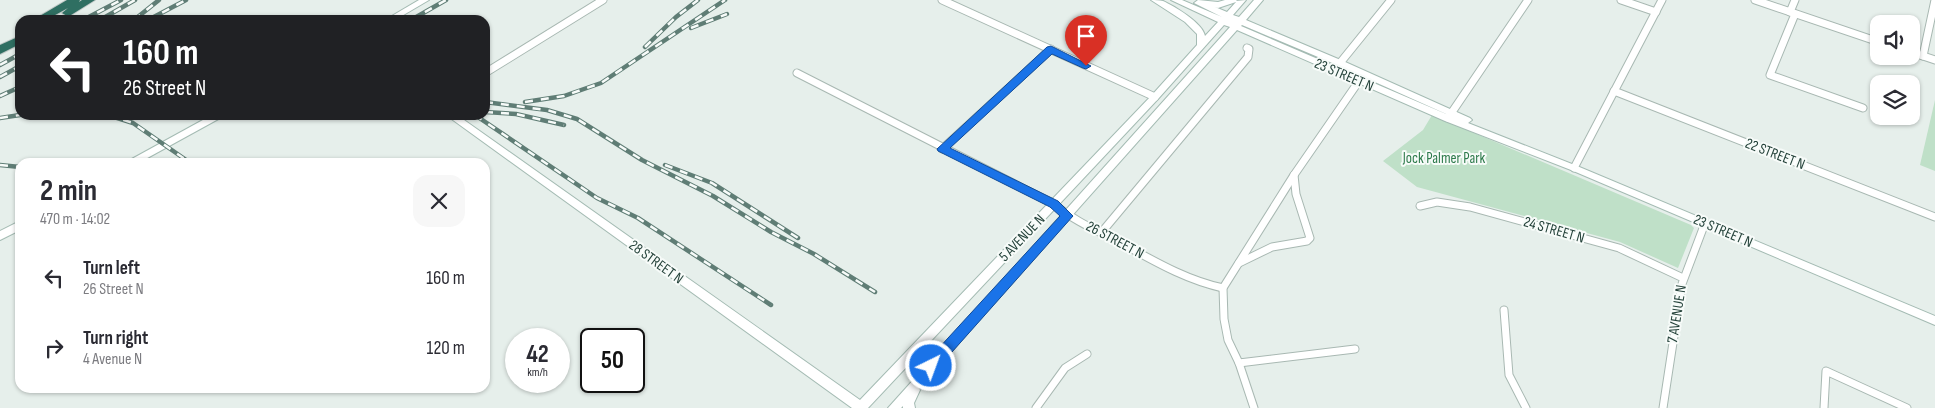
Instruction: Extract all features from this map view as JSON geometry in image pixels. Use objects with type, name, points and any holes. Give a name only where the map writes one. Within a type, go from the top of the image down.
[{"type":"highway","points":[[47,15],[74,0]]},
{"type":"highway","points":[[63,15],[90,0]]},
{"type":"highway","points":[[0,40],[15,32]]},
{"type":"highway","points":[[0,50],[15,42]]},
{"type":"street","points":[[399,15],[425,0]]},
{"type":"street","points":[[490,70],[603,0]]},
{"type":"street","points":[[942,0],[1155,98]]},
{"type":"street","points":[[1155,0],[1194,25],[1201,33],[1201,44]]},
{"type":"street","points":[[1175,0],[1237,24]]},
{"type":"street","points":[[1192,1],[1218,4],[1233,0]]},
{"type":"street","name":"5 AVENUE N","points":[[861,408],[1155,98],[1242,0]]},
{"type":"street","name":"5 AVENUE N","points":[[894,408],[1259,0]]},
{"type":"street","points":[[1340,63],[1391,0]]},
{"type":"street","points":[[1450,115],[1528,0]]},
{"type":"street","points":[[1622,0],[1656,12]]},
{"type":"street","points":[[1574,168],[1662,0]]},
{"type":"street","points":[[1755,0],[1870,39]]},
{"type":"street","points":[[1795,0],[1793,13],[1770,75],[1863,108]]},
{"type":"street","points":[[1935,0],[1922,56],[1935,60]]},
{"type":"street","points":[[1192,1],[1224,19]]},
{"type":"street","name":"23 STREET N","points":[[1237,24],[1340,63],[1450,115],[1935,321]]},
{"type":"street","name":"23 STREET N","points":[[1237,24],[1359,81],[1450,115]]},
{"type":"street","points":[[1101,233],[1248,57],[1249,49],[1247,48]]},
{"type":"street","points":[[942,149],[1051,49]]},
{"type":"street","name":"26 STREET N","points":[[797,73],[942,149],[1054,204],[1067,216],[1201,283],[1223,288]]},
{"type":"street","points":[[1254,408],[1239,363],[1228,340],[1224,319],[1223,288],[1236,264],[1294,175],[1359,81]]},
{"type":"street","name":"22 STREET N","points":[[1614,91],[1935,217]]},
{"type":"street","points":[[140,158],[210,120]]},
{"type":"street","name":"28 STREET N","points":[[459,120],[861,408]]},
{"type":"street","points":[[1236,264],[1257,251],[1284,244],[1307,241],[1310,238],[1296,194],[1294,175]]},
{"type":"street","name":"24 STREET N","points":[[1420,206],[1442,202],[1470,207],[1619,248],[1683,278]]},
{"type":"street","name":"7 AVENUE N","points":[[1663,408],[1683,278],[1704,223]]},
{"type":"street","points":[[0,236],[15,228]]},
{"type":"street","points":[[1504,310],[1509,375],[1526,408]]},
{"type":"street","points":[[1239,363],[1355,349]]},
{"type":"street","points":[[1036,408],[1066,368],[1087,354]]},
{"type":"street","points":[[1824,408],[1826,371],[1907,408]]},
{"type":"street","points":[[909,408],[911,395],[919,380]]},
{"type":"green space","points":[[1935,100],[1935,171],[1920,165]]},
{"type":"green space","name":"Jock Palmer Park","points":[[1432,115],[1691,225],[1694,228],[1678,268],[1620,242],[1417,187],[1383,161],[1423,130]]},
{"type":"railway","points":[[92,15],[121,0]]},
{"type":"railway","points":[[109,15],[135,0]]},
{"type":"railway","points":[[140,15],[159,0]]},
{"type":"railway","points":[[158,15],[186,0]]},
{"type":"railway","points":[[420,15],[446,0]]},
{"type":"railway","points":[[645,47],[676,17],[698,0]]},
{"type":"railway","points":[[525,102],[564,96],[601,83],[725,0]]},
{"type":"railway","points":[[691,28],[727,14]]},
{"type":"railway","points":[[0,65],[15,57]]},
{"type":"railway","points":[[0,77],[15,69]]},
{"type":"railway","points":[[0,96],[15,89]]},
{"type":"railway","points":[[490,103],[547,110],[577,119],[642,160],[713,196],[771,232],[814,254],[875,292]]},
{"type":"railway","points":[[490,112],[516,114],[564,125]]},
{"type":"railway","points":[[0,118],[15,116]]},
{"type":"railway","points":[[124,120],[133,123],[183,158]]},
{"type":"railway","points":[[482,120],[597,198],[638,218],[771,305]]},
{"type":"railway","points":[[0,165],[15,166]]},
{"type":"railway","points":[[665,165],[712,183],[798,238]]},
{"type":"route","points":[[931,366],[1067,216],[1054,204],[942,149],[1051,49],[1086,66]]}]
